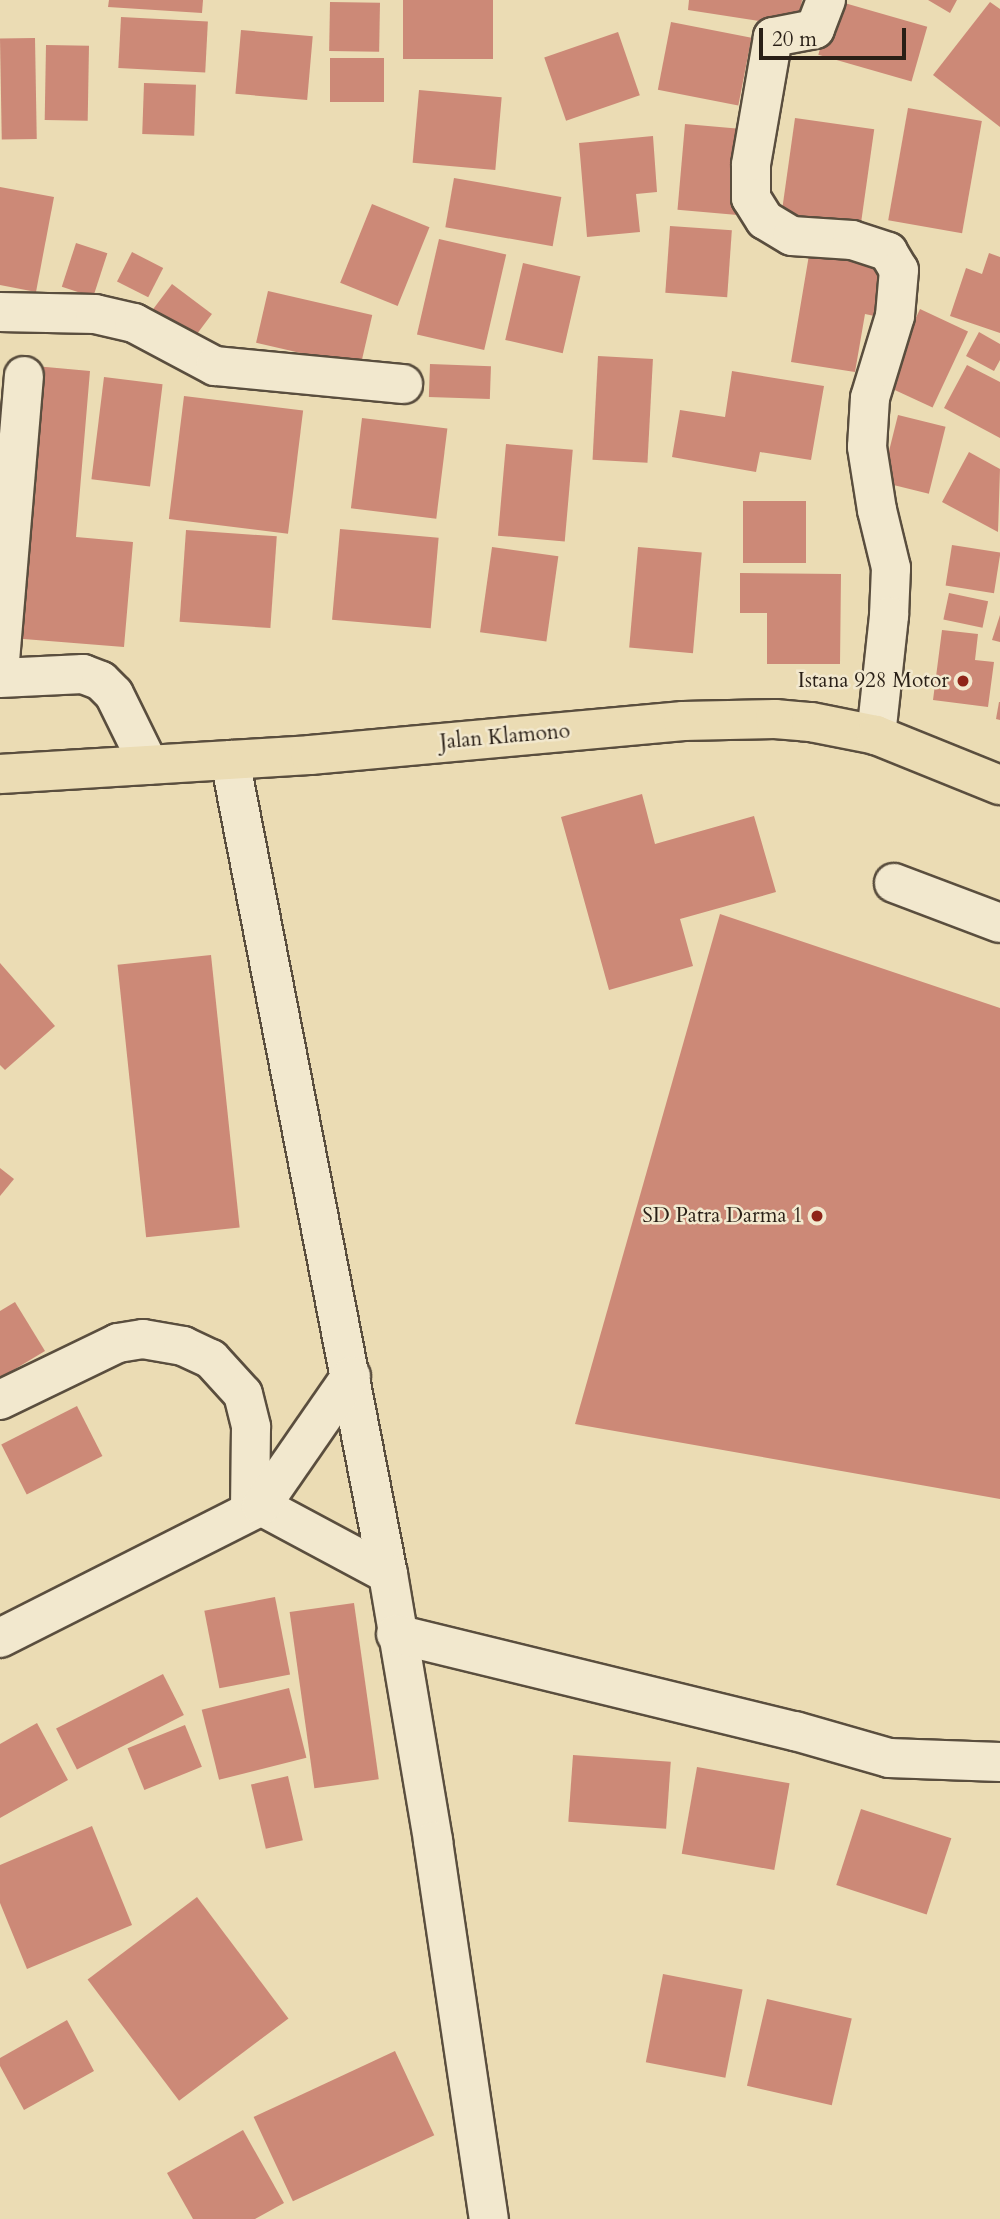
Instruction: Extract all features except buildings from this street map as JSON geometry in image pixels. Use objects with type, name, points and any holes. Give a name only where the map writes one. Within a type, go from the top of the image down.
[{"type":"main road","name":"Jalan Klamono","points":[[0,775],[230,760],[683,721],[787,720],[850,728],[876,735],[1000,785]]},
{"type":"street","points":[[826,0],[815,29],[773,37],[751,165],[751,198],[765,220],[792,236],[852,240],[888,252],[899,270],[895,316],[870,398],[867,447],[877,510],[891,568],[889,616],[876,735]]},
{"type":"street","points":[[0,312],[95,314],[134,323],[215,366],[403,384]]},
{"type":"street","points":[[0,662],[24,376]]},
{"type":"street","points":[[0,678],[83,674],[100,681],[114,694],[149,765]]},
{"type":"street","points":[[230,760],[351,1376],[387,1574],[433,1841],[489,2219]]},
{"type":"street","points":[[894,883],[1000,923]]},
{"type":"street","points":[[0,1400],[118,1343],[143,1339],[183,1346],[211,1359],[243,1394],[251,1427],[256,1508]]},
{"type":"street","points":[[0,1638],[256,1508],[351,1376]]},
{"type":"street","points":[[256,1508],[387,1574]]},
{"type":"street","points":[[396,1634],[794,1731],[889,1758],[1000,1762]]},
{"type":"place","name":"Istana 928 Motor","points":[[963,681]]},
{"type":"place","name":"SD Patra Darma 1","points":[[817,1216]]}]
